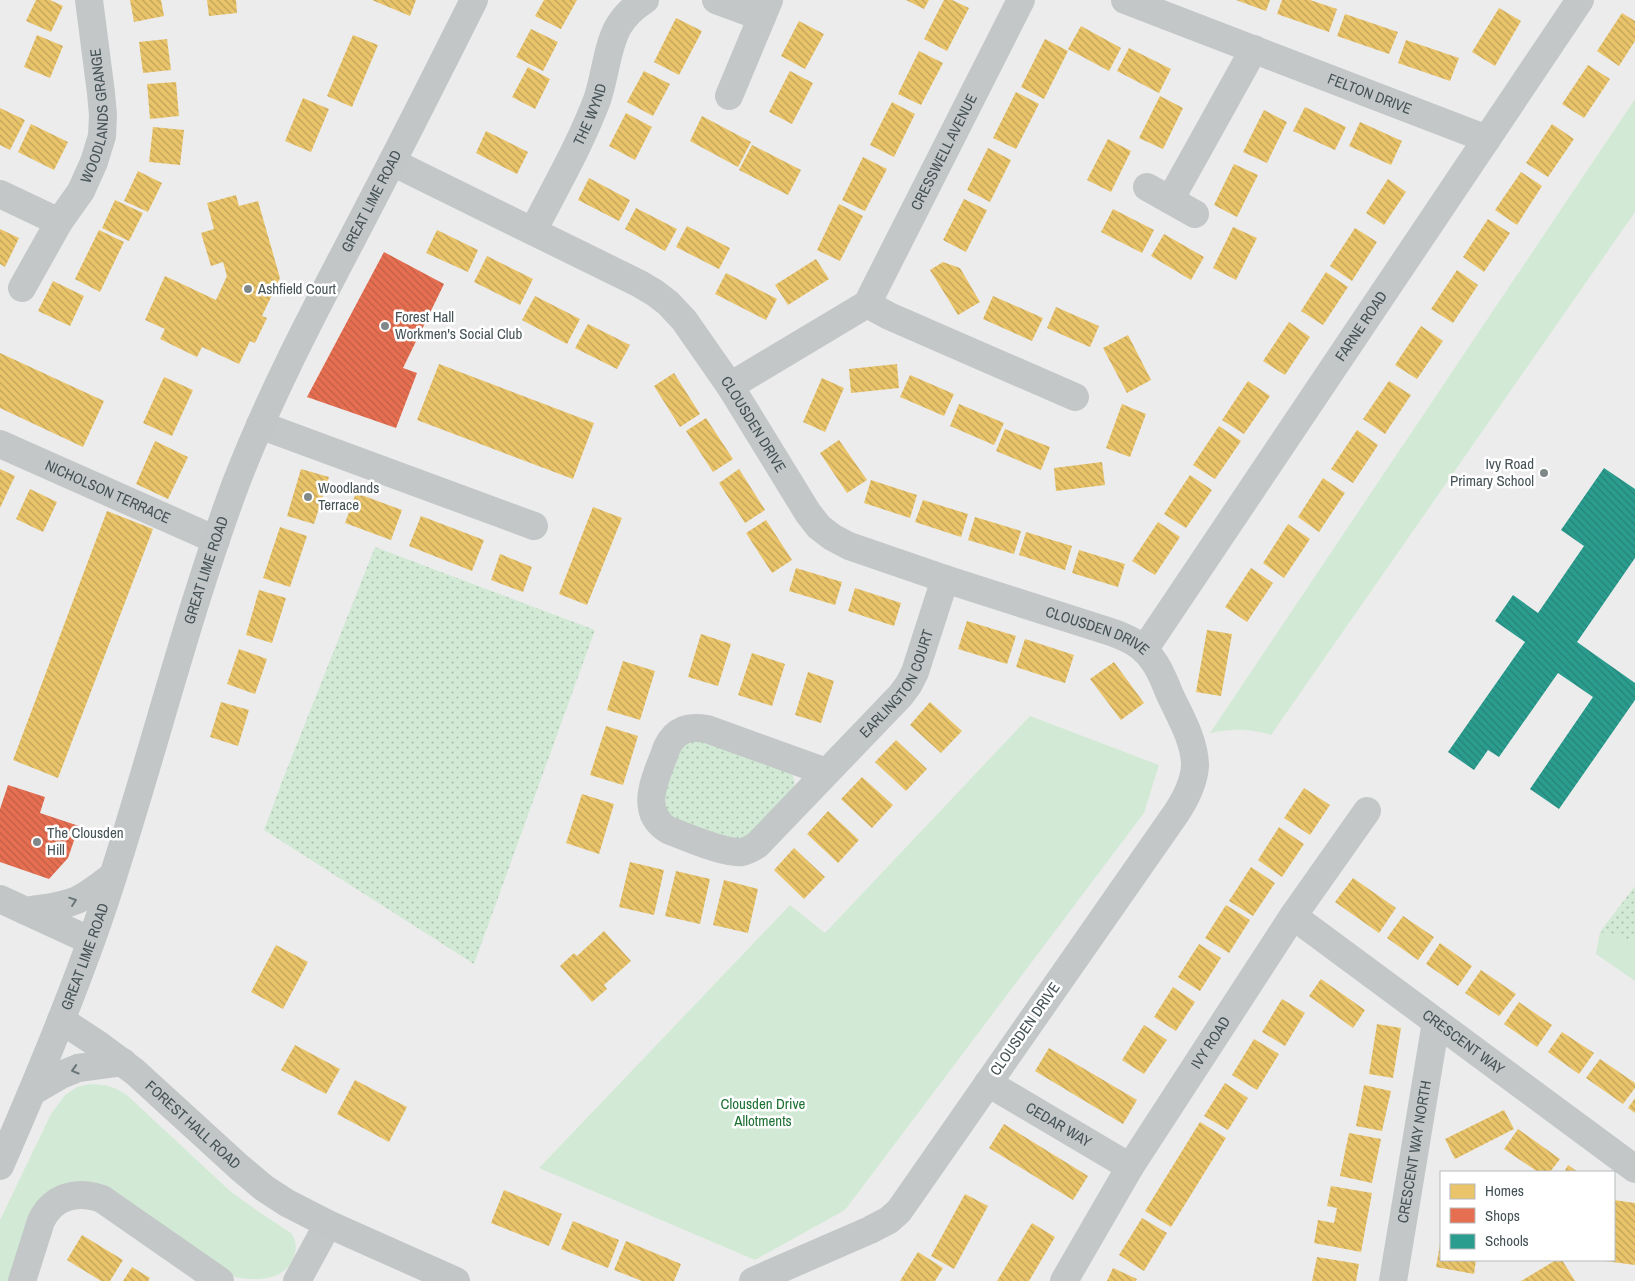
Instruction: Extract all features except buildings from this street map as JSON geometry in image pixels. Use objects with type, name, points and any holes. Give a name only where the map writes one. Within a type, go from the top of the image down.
[{"type":"main road","name":"GREAT LIME ROAD","points":[[0,1166],[32,1092],[91,941],[113,876],[216,540],[260,425],[299,343],[474,0]]},
{"type":"main road","points":[[26,911],[75,901],[113,876]]},
{"type":"main road","points":[[0,898],[91,941]]},
{"type":"main road","name":"FOREST HALL ROAD","points":[[61,1020],[123,1062],[239,1167],[287,1204],[456,1281]]},
{"type":"main road","points":[[32,1092],[61,1074],[78,1068],[123,1062]]},
{"type":"street","name":"WOODLANDS GRANGE","points":[[22,288],[59,222],[81,190],[94,162],[102,136],[101,93],[89,0]]},
{"type":"street","name":"THE WYND","points":[[533,230],[588,121],[597,99],[617,29],[624,17],[645,0]]},
{"type":"street","points":[[716,0],[766,9],[729,96]]},
{"type":"street","name":"CRESSWELL AVENUE","points":[[867,304],[1021,0]]},
{"type":"street","name":"FELTON DRIVE","points":[[1125,0],[1487,139]]},
{"type":"street","name":"FARNE ROAD","points":[[1144,650],[1578,1]]},
{"type":"street","points":[[1196,214],[1159,193],[1254,49]]},
{"type":"street","name":"CLOUSDEN DRIVE","points":[[392,162],[533,230],[655,293],[684,320],[730,386],[808,513],[819,527],[848,546],[1114,633],[1137,644],[1152,658],[1159,670],[1191,743],[1195,756],[1195,768],[1192,782],[1177,812],[908,1199],[890,1220],[753,1281]]},
{"type":"street","points":[[0,194],[59,222]]},
{"type":"street","points":[[730,386],[867,304],[889,316],[1075,397]]},
{"type":"street","points":[[260,425],[534,526]]},
{"type":"street","name":"NICHOLSON TERRACE","points":[[0,444],[216,540]]},
{"type":"street","name":"EARLINGTON COURT","points":[[826,772],[707,729],[689,728],[676,734],[667,747],[652,792],[651,810],[660,825],[668,830],[726,850],[742,852],[750,850],[756,845],[901,695],[909,684],[915,672],[945,579]]},
{"type":"street","name":"IVY ROAD","points":[[1064,1281],[1130,1167],[1293,916],[1367,811]]},
{"type":"street","name":"CRESCENT WAY","points":[[1293,916],[1635,1169]]},
{"type":"street","name":"CRESCENT WAY NORTH","points":[[1393,1281],[1436,1022]]},
{"type":"street","name":"CEDAR WAY","points":[[988,1083],[1130,1167]]},
{"type":"street","points":[[22,1281],[45,1212],[61,1200],[82,1194],[102,1200],[220,1281]]},
{"type":"street","points":[[297,1281],[328,1224]]},
{"type":"green space","points":[[1635,99],[1635,212],[1271,735],[1240,730],[1210,733]]},
{"type":"green space","points":[[375,547],[595,630],[474,964],[264,830]]},
{"type":"green space","name":"Clousden Drive Allotments","points":[[1030,716],[1159,765],[1144,813],[845,1210],[755,1260],[539,1168],[790,905],[825,933]]},
{"type":"green space","points":[[692,737],[792,774],[794,786],[790,797],[740,842],[666,816],[660,791],[675,750]]},
{"type":"green space","points":[[1635,886],[1635,941],[1600,932]]},
{"type":"green space","points":[[1600,932],[1635,941],[1635,981],[1596,954]]},
{"type":"green space","points":[[90,1084],[110,1087],[128,1096],[230,1191],[291,1233],[296,1249],[289,1266],[283,1272],[268,1278],[235,1277],[107,1189],[77,1183],[10,1281],[0,1281],[0,1220],[51,1114],[65,1095],[77,1087]]},
{"type":"place","name":"Ashfield Court","points":[[248,289]]},
{"type":"place","name":"Forest Hall Workmen's Social Club","points":[[385,326]]},
{"type":"place","name":"Ivy Road Primary School","points":[[1544,473]]},
{"type":"place","name":"Woodlands Terrace","points":[[308,497]]},
{"type":"place","name":"The Clousden Hill","points":[[37,842]]}]
